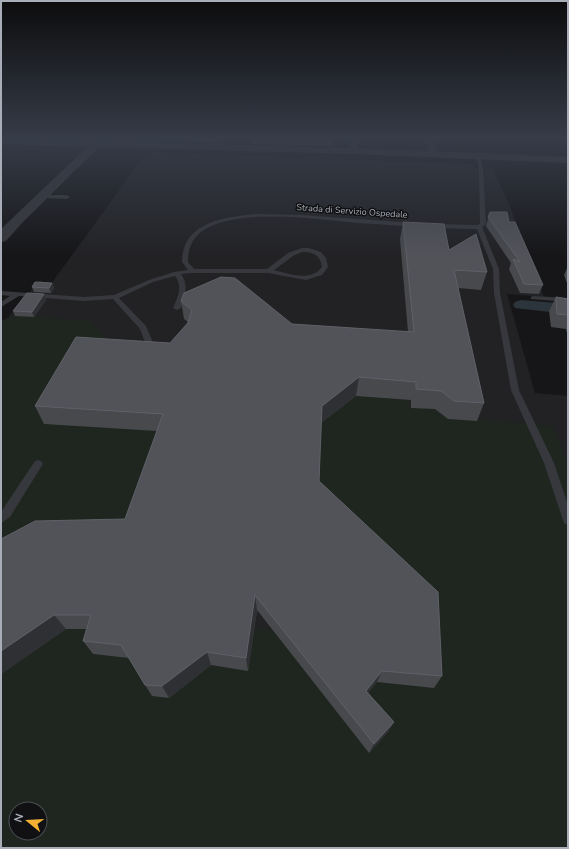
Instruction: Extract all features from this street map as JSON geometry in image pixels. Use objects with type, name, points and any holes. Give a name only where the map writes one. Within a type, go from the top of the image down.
[{"type":"street","points":[[1,238],[16,221],[63,177]]},
{"type":"street","points":[[1,229],[16,221]]},
{"type":"lane","points":[[481,177],[483,224],[479,228],[496,268],[497,293],[515,390],[549,463],[568,520]]},
{"type":"lane","points":[[43,196],[67,197]]},
{"type":"lane","name":"Strada di Servizio Ospedale","points":[[192,271],[185,262],[185,254],[188,244],[194,235],[208,226],[246,215],[300,216],[370,222],[479,228]]},
{"type":"lane","points":[[1,294],[84,299],[115,297],[151,281],[176,273],[192,271],[268,271],[306,278],[320,274],[325,267],[324,260],[320,254],[309,250],[297,250],[268,271]]},
{"type":"lane","points":[[176,273],[182,279],[183,284],[177,308]]},
{"type":"lane","points":[[1,305],[16,295]]},
{"type":"lane","points":[[115,297],[143,328],[150,346]]},
{"type":"lane","points":[[533,298],[568,300]]},
{"type":"lane","points":[[1,518],[6,514],[38,464]]},
{"type":"shaded area","points":[[129,177],[496,177],[511,209],[544,297],[507,294],[535,393],[568,396],[568,848],[1,848],[1,326],[40,280],[48,288]]},
{"type":"shaded area","points":[[16,315],[89,321],[127,358],[168,432],[132,535],[1,562],[1,321]]},
{"type":"shaded area","points":[[356,396],[404,399],[414,408],[426,409],[428,407],[477,419],[553,426],[568,466],[568,848],[1,848],[1,674],[66,629],[101,629],[211,665],[244,670],[254,628],[273,630],[369,753],[361,702],[317,498],[320,424]]},
{"type":"building","points":[[490,212],[507,212],[509,222],[515,222],[543,285],[524,284],[513,259],[520,262],[488,217]]},
{"type":"building","points":[[403,222],[444,224],[449,250],[476,234],[487,272],[454,270],[484,403],[454,401],[441,391],[416,389],[416,382],[359,377],[322,406],[319,481],[438,592],[442,676],[382,671],[366,691],[394,722],[374,744],[255,595],[246,658],[207,652],[162,686],[145,685],[121,645],[83,641],[91,615],[54,615],[1,651],[1,539],[35,521],[125,519],[163,414],[35,406],[76,337],[170,343],[188,323],[192,310],[181,301],[184,293],[221,277],[235,278],[292,324],[414,332]]},
{"type":"building","points":[[35,282],[52,283],[49,288],[32,287]]},
{"type":"building","points":[[27,293],[44,294],[32,312],[13,311]]},
{"type":"building","points":[[556,297],[568,299],[568,315],[557,314]]},
{"type":"waterway","points":[[521,305],[568,309]]}]
